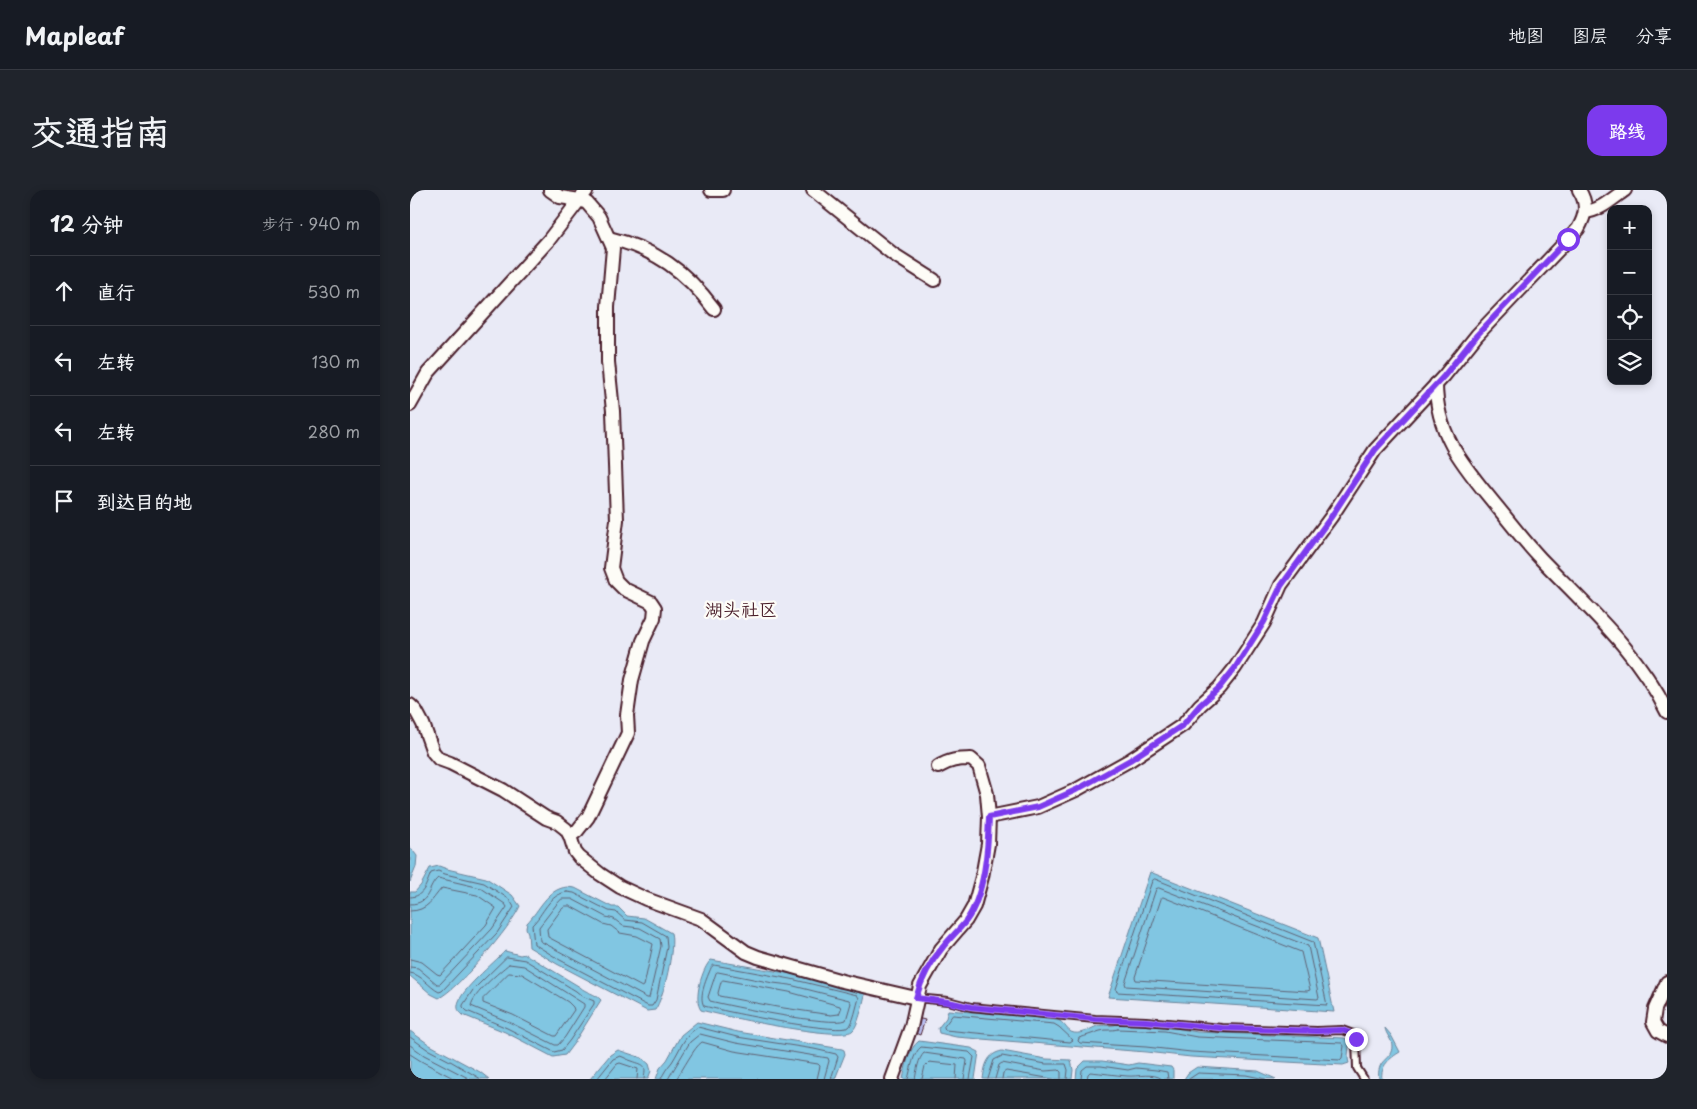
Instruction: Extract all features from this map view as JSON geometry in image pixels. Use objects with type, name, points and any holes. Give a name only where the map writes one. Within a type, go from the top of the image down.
[{"type":"street","points":[[550,190],[560,197],[583,195]]},
{"type":"street","points":[[711,190],[723,190]]},
{"type":"street","points":[[813,190],[894,254],[934,280]]},
{"type":"street","points":[[989,817],[1038,807],[1076,790],[1130,760],[1183,725],[1200,705],[1219,688],[1235,668],[1264,622],[1281,586],[1331,517],[1375,450],[1436,384],[1477,335],[1578,229],[1585,212],[1585,205],[1579,190]]},
{"type":"street","points":[[1585,212],[1591,212],[1603,206],[1626,190]]},
{"type":"street","points":[[570,836],[577,831],[588,817],[628,733],[627,715],[632,680],[644,640],[654,618],[655,608],[651,602],[624,588],[616,581],[611,568],[617,520],[613,412],[608,362],[608,307],[613,248],[599,217],[583,195]]},
{"type":"street","points":[[410,405],[428,373],[548,241],[583,195]]},
{"type":"street","points":[[609,238],[645,250],[675,266],[714,309]]},
{"type":"street","points":[[1436,384],[1440,419],[1450,444],[1464,467],[1539,558],[1590,608],[1646,674],[1667,712]]},
{"type":"street","points":[[410,705],[416,711],[423,724],[433,752],[439,760],[450,763],[503,790],[546,818],[557,822],[566,829],[576,852],[587,865],[620,887],[646,899],[701,919],[746,952],[758,957],[842,981],[916,998]]},
{"type":"street","points":[[892,1079],[911,1027],[920,986],[941,949],[966,920],[974,906],[987,852],[989,817],[987,794],[979,766],[971,759],[958,759],[946,762],[938,767]]},
{"type":"street","points":[[1666,984],[1655,1009],[1653,1022],[1658,1031],[1667,1036]]},
{"type":"lane","points":[[916,998],[971,1007],[1095,1019],[1146,1021],[1222,1028],[1342,1030],[1353,1034],[1356,1039],[1357,1068],[1364,1079]]},
{"type":"water","points":[[410,847],[417,856],[416,867],[410,882]]},
{"type":"water","points":[[439,866],[486,878],[512,895],[520,906],[515,916],[484,956],[459,982],[439,998],[431,994],[410,976],[410,892],[415,892],[421,885],[430,868]]},
{"type":"water","points":[[1150,872],[1318,938],[1334,1012],[1108,997]]},
{"type":"water","points":[[567,887],[575,888],[612,907],[618,907],[627,916],[644,918],[671,933],[672,940],[668,972],[662,995],[655,1010],[647,1011],[557,964],[529,947],[527,923],[549,896]]},
{"type":"water","points":[[505,951],[520,955],[525,954],[601,1000],[565,1055],[553,1057],[505,1032],[463,1015],[459,1011],[458,1005],[464,992]]},
{"type":"water","points":[[711,960],[792,974],[864,992],[865,995],[856,1025],[852,1031],[826,1033],[701,1010],[698,992],[702,977]]},
{"type":"water","points":[[948,1010],[1056,1019],[1074,1033],[1084,1032],[1097,1026],[1117,1024],[1165,1026],[1197,1032],[1344,1038],[1349,1043],[1349,1063],[1343,1065],[1191,1057],[956,1037],[939,1033],[938,1028],[946,1018]]},
{"type":"water","points":[[697,1022],[738,1032],[842,1049],[845,1054],[835,1079],[656,1079],[660,1068],[667,1060],[681,1035]]},
{"type":"water","points":[[1385,1028],[1400,1052],[1386,1063],[1382,1079],[1379,1079],[1380,1067],[1390,1055],[1392,1046]]},
{"type":"water","points":[[410,1031],[430,1045],[480,1072],[489,1079],[410,1079]]},
{"type":"water","points":[[919,1041],[971,1048],[979,1052],[975,1079],[903,1079],[910,1053]]},
{"type":"water","points":[[618,1050],[642,1058],[649,1064],[651,1071],[648,1079],[590,1079],[610,1055]]},
{"type":"water","points":[[1002,1051],[1046,1059],[1071,1060],[1072,1079],[983,1079],[990,1057]]},
{"type":"water","points":[[1085,1061],[1102,1061],[1129,1065],[1138,1063],[1171,1067],[1173,1079],[1076,1079],[1077,1069]]},
{"type":"water","points":[[1197,1067],[1258,1071],[1276,1079],[1184,1079],[1188,1073]]},
{"type":"building","points":[[917,1018],[925,1020],[920,1035],[913,1032]]},
{"type":"district","name":"湖头社区","points":[[741,608]]},
{"type":"route","points":[[1356,1039],[1353,1034],[1342,1030],[1222,1028],[1146,1021],[1079,1018],[1058,1014],[971,1007],[916,998],[920,986],[941,949],[966,920],[974,906],[988,844],[989,817],[1038,807],[1076,790],[1130,760],[1162,737],[1183,725],[1200,705],[1219,688],[1235,668],[1264,622],[1281,586],[1331,517],[1375,450],[1444,376],[1477,335],[1568,239]]}]
